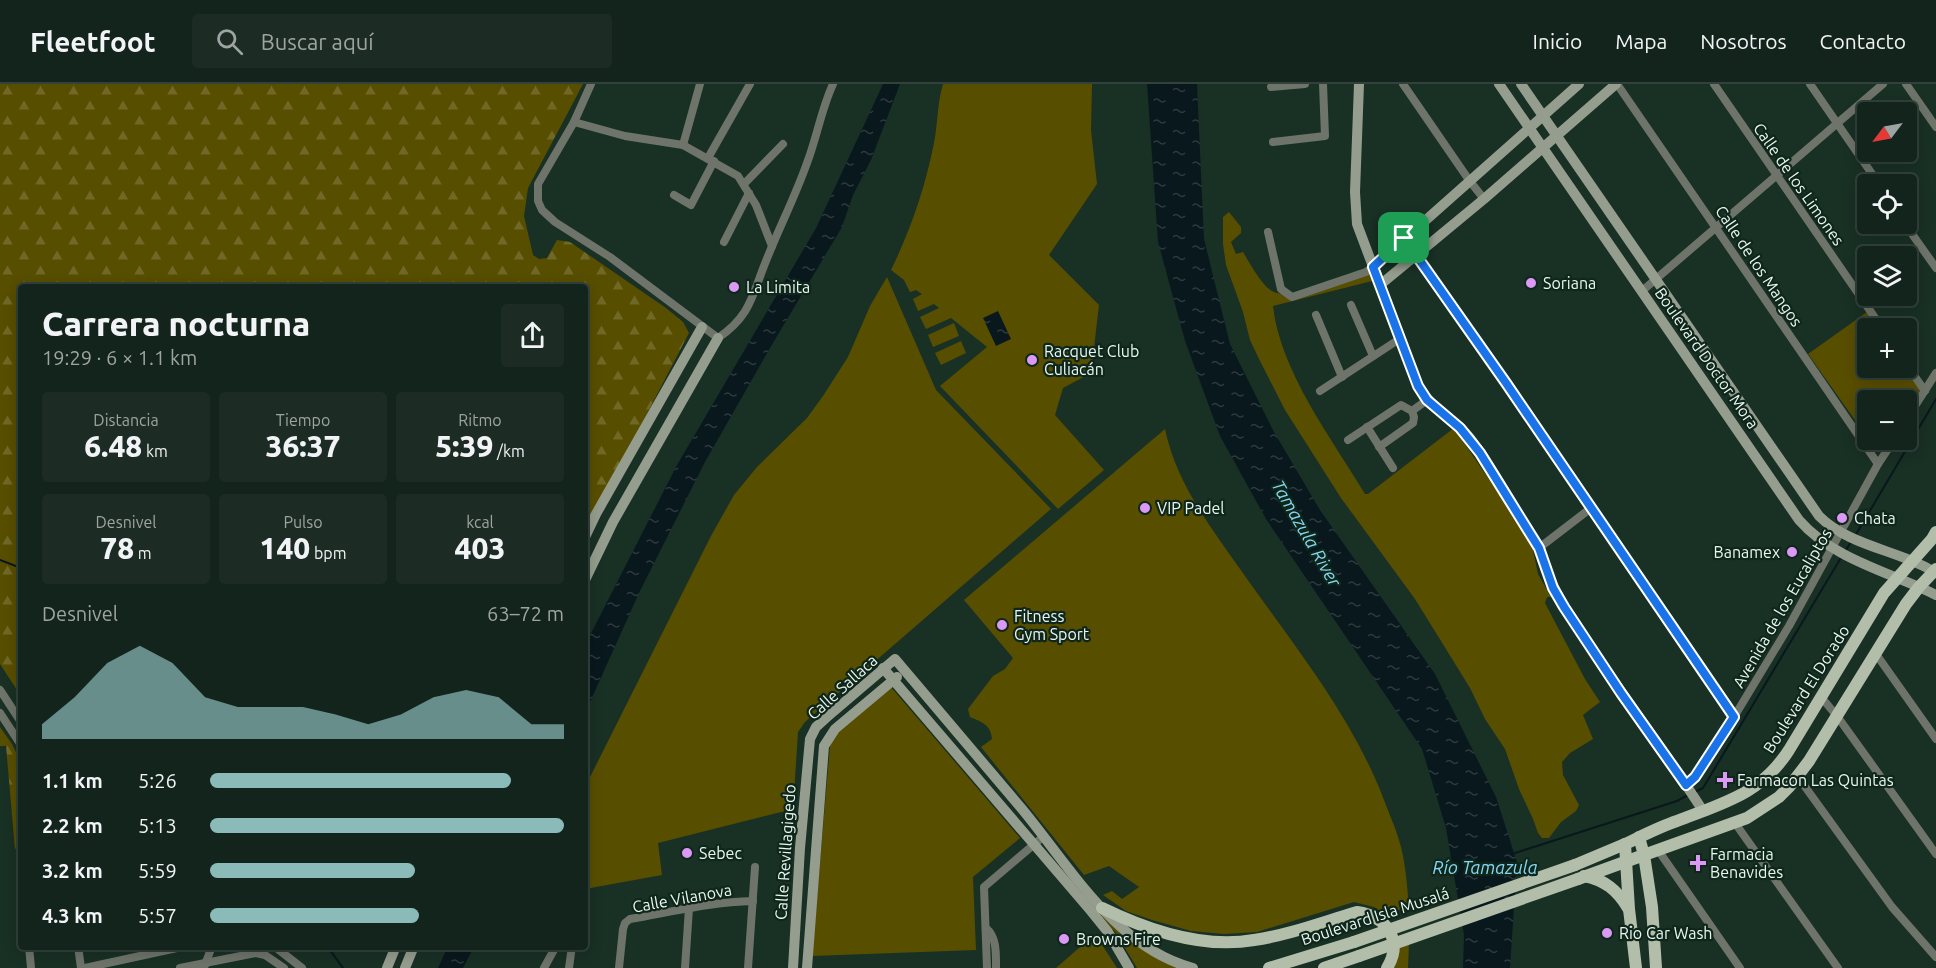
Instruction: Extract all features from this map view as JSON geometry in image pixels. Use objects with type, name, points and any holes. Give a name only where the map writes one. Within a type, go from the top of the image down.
[{"type":"main road","name":"Boulevard El Dorado","points":[[1625,843],[1700,807],[1739,797],[1765,780],[1781,763],[1884,593],[1936,532]]},
{"type":"main road","points":[[1644,855],[1735,823],[1759,811],[1779,797],[1798,777],[1919,587],[1935,571]]},
{"type":"main road","points":[[1639,837],[1652,907],[1656,968]]},
{"type":"main road","points":[[1625,843],[1629,909],[1636,968]]},
{"type":"main road","name":"Boulevard Isla Musalá","points":[[1269,968],[1354,942],[1575,865],[1625,843]]},
{"type":"main road","name":"Boulevard Isla Musalá","points":[[1324,968],[1644,855]]},
{"type":"main road","points":[[1581,878],[1607,884],[1620,896],[1629,909]]},
{"type":"main road","points":[[1102,908],[1127,920],[1173,935],[1216,942],[1260,939],[1357,912],[1369,914],[1382,921],[1392,939],[1392,958],[1387,968]]},
{"type":"street","points":[[591,84],[574,122],[538,184],[538,201],[542,210],[555,222],[610,257],[718,338]]},
{"type":"street","points":[[683,145],[700,84]]},
{"type":"street","points":[[674,195],[691,205],[750,84]]},
{"type":"street","points":[[588,574],[613,522],[718,338],[741,320],[753,298],[808,160],[825,101],[833,84]]},
{"type":"street","points":[[1271,87],[1305,84]]},
{"type":"street","points":[[1273,142],[1325,136],[1323,84]]},
{"type":"street","points":[[1359,84],[1356,217],[1362,242],[1418,386],[1427,400],[1470,439],[1539,548],[1553,588],[1564,607],[1700,807]]},
{"type":"street","points":[[1403,84],[1484,199]]},
{"type":"street","name":"Boulevard Doctor Mora","points":[[1499,84],[1799,520],[1816,538],[1834,550],[1936,595]]},
{"type":"street","name":"Boulevard Doctor Mora","points":[[1521,84],[1819,516],[1826,524],[1843,533],[1935,571]]},
{"type":"street","points":[[1268,232],[1281,289],[1292,297],[1366,272],[1579,84]]},
{"type":"street","points":[[1380,285],[1418,256],[1616,84]]},
{"type":"street","name":"Calle de los Mangos","points":[[1616,84],[1878,464]]},
{"type":"street","name":"Calle de los Limones","points":[[1714,84],[1875,318]]},
{"type":"street","points":[[1810,84],[1872,174]]},
{"type":"street","points":[[1642,291],[1883,84]]},
{"type":"street","points":[[1906,84],[1936,126]]},
{"type":"street","points":[[574,122],[626,136],[683,145],[738,176],[749,193],[772,246]]},
{"type":"street","points":[[744,184],[783,144]]},
{"type":"street","points":[[724,242],[749,193]]},
{"type":"street","points":[[1912,234],[1936,268]]},
{"type":"street","points":[[1404,238],[1734,717]]},
{"type":"street","points":[[1351,305],[1373,356]]},
{"type":"street","points":[[1316,315],[1342,377]]},
{"type":"street","points":[[588,531],[702,327]]},
{"type":"street","points":[[1320,391],[1401,338]]},
{"type":"street","points":[[1917,403],[1936,373]]},
{"type":"street","points":[[1916,378],[1925,391]]},
{"type":"street","points":[[1412,411],[1427,400]]},
{"type":"street","points":[[1348,440],[1401,405],[1412,411],[1413,423],[1379,447]]},
{"type":"street","points":[[1367,428],[1393,468]]},
{"type":"street","name":"Avenida de los Eucaliptos","points":[[1687,787],[1734,717],[1789,626],[1834,550],[1887,450]]},
{"type":"street","points":[[1539,548],[1591,508]]},
{"type":"street","points":[[1876,654],[1936,739]]},
{"type":"street","name":"Calle Sallaca","points":[[810,739],[816,727],[895,659],[905,671],[835,729],[824,746]]},
{"type":"street","points":[[883,668],[1108,932],[1129,968]]},
{"type":"street","points":[[905,671],[1102,908],[1126,931],[1159,954],[1177,964],[1193,968]]},
{"type":"street","points":[[0,690],[18,717]]},
{"type":"street","points":[[1821,697],[1936,854]]},
{"type":"street","points":[[0,713],[18,740]]},
{"type":"street","points":[[810,739],[824,746]]},
{"type":"street","name":"Calle Revillagigedo","points":[[793,968],[810,739]]},
{"type":"street","name":"Calle Revillagigedo","points":[[807,968],[824,746]]},
{"type":"street","points":[[1798,777],[1892,907],[1936,957]]},
{"type":"street","points":[[1735,823],[1838,968]]},
{"type":"street","points":[[987,968],[984,887],[1044,836]]},
{"type":"street","points":[[1658,850],[1740,968]]},
{"type":"street","name":"Calle Vilanova","points":[[748,968],[755,867]]},
{"type":"street","name":"Calle Vilanova","points":[[619,968],[624,923],[630,919],[724,902],[753,901]]},
{"type":"street","points":[[685,968],[689,908]]},
{"type":"street","points":[[986,928],[993,939],[996,968]]},
{"type":"street","points":[[29,950],[31,968]]},
{"type":"street","points":[[79,950],[83,968],[167,950]]},
{"type":"street","points":[[205,965],[211,950]]},
{"type":"street","points":[[180,968],[205,965],[255,950],[273,959],[284,968]]},
{"type":"street","points":[[279,950],[302,968]]},
{"type":"street","points":[[387,968],[394,950]]},
{"type":"street","points":[[405,968],[412,950]]},
{"type":"street","points":[[544,968],[554,950]]},
{"type":"street","points":[[569,968],[571,950]]},
{"type":"green space","points":[[0,84],[583,84],[528,188],[524,216],[533,255],[539,259],[547,258],[557,240],[570,242],[666,308],[683,322],[689,333],[588,527],[588,284],[18,284],[18,691],[0,664]]},
{"type":"green space","points":[[943,84],[1092,84],[1091,130],[1097,184],[1049,255],[1099,305],[1091,373],[1063,388],[1055,415],[1104,470],[1058,509],[940,386],[987,347],[951,318],[926,329],[920,317],[939,308],[934,304],[918,311],[913,299],[922,294],[916,290],[910,292],[904,280],[891,270],[922,192],[934,143]]},
{"type":"green space","points":[[1229,212],[1241,227],[1241,233],[1231,242],[1236,254],[1243,252],[1261,280],[1274,292],[1282,294],[1306,291],[1369,274],[1372,281],[1273,306],[1278,330],[1296,380],[1365,494],[1454,428],[1531,541],[1538,574],[1551,597],[1547,597],[1545,603],[1585,679],[1600,702],[1583,715],[1593,739],[1570,753],[1562,762],[1563,775],[1579,805],[1576,811],[1561,822],[1549,838],[1542,838],[1538,833],[1505,749],[1485,719],[1470,688],[1415,599],[1341,498],[1285,410],[1250,340],[1243,312],[1226,265],[1223,217]]},
{"type":"green space","points":[[887,277],[936,390],[1051,509],[805,722],[798,732],[793,809],[658,843],[662,875],[588,888],[588,781],[711,536],[734,495],[757,467],[807,418],[823,396],[848,357],[870,306]]},
{"type":"green space","points":[[1867,312],[1871,318],[1859,318]]},
{"type":"green space","points":[[1857,319],[1857,378],[1911,378],[1920,390],[1917,395],[1917,390],[1857,390],[1857,423],[1808,354]]},
{"type":"green space","points":[[954,323],[959,336],[933,347],[928,335]]},
{"type":"green space","points":[[961,341],[966,353],[941,365],[935,353]]},
{"type":"green space","points":[[1165,429],[1178,470],[1198,507],[1322,684],[1356,740],[1398,835],[1409,906],[1386,915],[1374,907],[1354,902],[1257,932],[1224,934],[1191,931],[1126,911],[1103,895],[1112,891],[1122,899],[1139,887],[1109,866],[1084,875],[981,747],[992,739],[990,730],[970,717],[968,709],[993,676],[1005,669],[1013,658],[964,600]]},
{"type":"green space","points":[[890,686],[1020,838],[973,877],[976,950],[812,956],[830,746],[835,733]]},
{"type":"green space","points":[[0,727],[18,757],[18,847],[15,849],[6,746],[0,746]]},
{"type":"green space","points":[[1081,893],[1121,930],[1189,968],[1137,968],[1116,933]]},
{"type":"green space","points":[[1095,934],[1117,968],[1056,968]]},
{"type":"green space","points":[[1409,943],[1408,968],[1390,968],[1397,945]]},
{"type":"water","points":[[883,84],[900,84],[871,160],[853,195],[842,227],[705,462],[640,591],[588,706],[588,639],[677,465],[816,228]]},
{"type":"water","name":"Río Tamazula","points":[[1147,84],[1197,84],[1204,239],[1230,344],[1274,432],[1320,510],[1435,674],[1496,797],[1517,862],[1510,968],[1463,968],[1464,935],[1446,828],[1422,749],[1266,519],[1220,436],[1185,341],[1158,242]]},
{"type":"water","points":[[998,311],[1011,339],[996,346],[983,318]]},
{"type":"water","points":[[446,950],[472,950],[463,968],[438,968]]},
{"type":"waterway","points":[[1855,536],[1936,399]]},
{"type":"waterway","points":[[1845,551],[1852,541]]},
{"type":"waterway","points":[[1695,792],[1703,788],[1842,556]]},
{"type":"waterway","points":[[0,560],[18,567]]},
{"type":"waterway","points":[[1515,853],[1677,801],[1690,794]]},
{"type":"waterway","points":[[330,950],[343,968]]},
{"type":"place","name":"Soriana","points":[[1531,283]]},
{"type":"place","name":"La Limita","points":[[734,287]]},
{"type":"place","name":"Racquet Club Culiacán","points":[[1032,360]]},
{"type":"place","name":"VIP Padel","points":[[1145,508]]},
{"type":"place","name":"Chata","points":[[1842,518]]},
{"type":"place","name":"Banamex","points":[[1792,552]]},
{"type":"place","name":"Fitness Gym Sport","points":[[1002,625]]},
{"type":"place","name":"Farmacon Las Quintas","points":[[1725,780]]},
{"type":"place","name":"Sebec","points":[[687,853]]},
{"type":"place","name":"Farmacia Benavides","points":[[1698,863]]},
{"type":"place","name":"Rio Car Wash","points":[[1607,933]]},
{"type":"place","name":"Browns Fire","points":[[1064,939]]},
{"type":"route","points":[[1404,238],[1734,717],[1695,777],[1686,785],[1564,607],[1553,588],[1539,548],[1480,453],[1460,428],[1427,400],[1418,386],[1373,267],[1404,238]]},
{"type":"water label","name":"Tamazula River","points":[[1307,533]]}]
